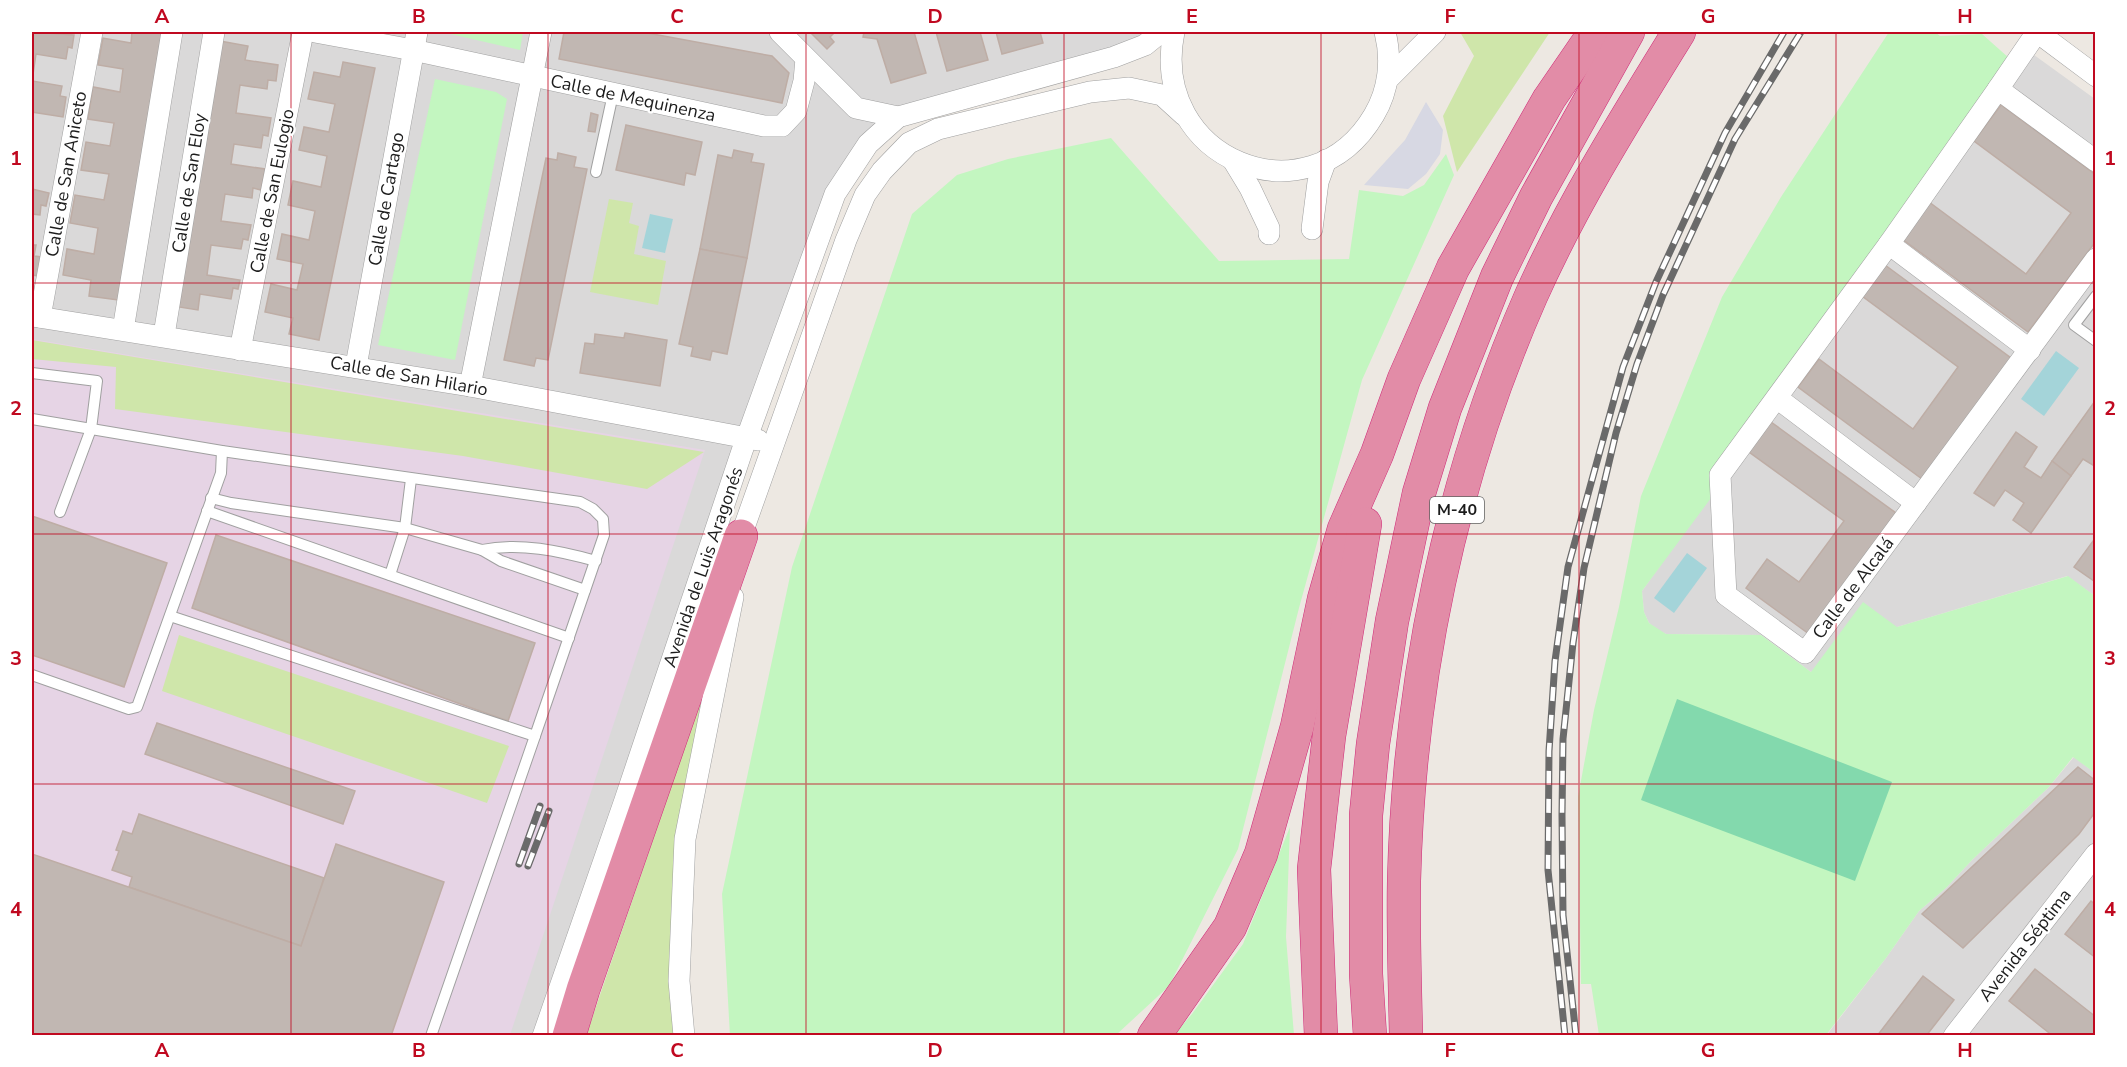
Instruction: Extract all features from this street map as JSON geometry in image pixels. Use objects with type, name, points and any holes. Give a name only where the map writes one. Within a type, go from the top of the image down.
[{"type":"highway","points":[[1154,1035],[1230,927],[1261,854],[1297,727],[1324,599],[1344,529],[1377,454],[1404,379],[1454,267],[1549,99],[1594,32]]},
{"type":"highway","name":"M-40","points":[[1370,1035],[1366,974],[1366,815],[1373,744],[1392,621],[1419,493],[1445,408],[1497,277],[1536,196],[1628,32]]},
{"type":"highway","name":"M-40","points":[[1407,1035],[1404,880],[1413,750],[1429,631],[1458,503],[1481,424],[1531,296],[1571,215],[1613,139],[1679,32]]},
{"type":"highway","points":[[1321,1035],[1314,869],[1329,736],[1377,454]]},
{"type":"highway","points":[[569,1035],[741,536]]},
{"type":"street","name":"Calle de San Aniceto","points":[[36,316],[92,32]]},
{"type":"street","points":[[123,330],[172,32]]},
{"type":"street","name":"Calle de San Eloy","points":[[164,335],[214,32]]},
{"type":"street","name":"Calle de San Eulogio","points":[[240,350],[303,32]]},
{"type":"street","name":"Calle de Mequinenza","points":[[315,32],[415,41],[531,76],[764,126],[782,126],[796,111],[804,81],[806,59]]},
{"type":"street","points":[[470,386],[541,32]]},
{"type":"street","points":[[780,32],[856,108],[898,117],[1114,57],[1145,45],[1161,32]]},
{"type":"street","points":[[1174,32],[1170,57],[1172,83],[1184,115],[1205,141],[1233,160],[1263,169],[1280,170],[1311,166],[1326,160],[1349,146],[1367,127],[1381,104],[1388,79],[1389,56],[1386,32]]},
{"type":"street","points":[[1388,79],[1435,32]]},
{"type":"street","name":"Calle de Alcalá","points":[[2096,75],[2037,32],[1888,244],[1720,476],[1726,595],[1804,653],[2096,259]]},
{"type":"street","name":"Calle de Cartago","points":[[356,366],[415,41]]},
{"type":"street","name":"Avenida de Luis Aragonés","points":[[684,1035],[679,981],[685,839],[736,582],[741,536],[846,240],[865,195],[882,171],[909,143],[938,129],[1090,92],[1129,88],[1162,95],[1184,115]]},
{"type":"street","points":[[1998,89],[2096,161]]},
{"type":"street","name":"Avenida de Luis Aragonés","points":[[543,1035],[754,439],[835,194],[868,144],[898,117]]},
{"type":"street","points":[[1233,160],[1250,188],[1269,228],[1269,234]]},
{"type":"street","points":[[1312,229],[1318,182],[1326,160]]},
{"type":"street","points":[[1888,244],[2030,350]]},
{"type":"street","name":"Calle de San Hilario","points":[[36,316],[164,335],[240,350],[356,366],[754,439]]},
{"type":"street","points":[[1777,398],[1916,503]]},
{"type":"street","points":[[768,464],[754,439],[781,427]]},
{"type":"street","name":"Avenida Séptima","points":[[1954,1035],[2096,854]]},
{"type":"lane","points":[[596,172],[613,94]]},
{"type":"lane","points":[[2095,296],[2074,325],[2096,341]]},
{"type":"lane","points":[[32,373],[97,381],[91,429],[60,512]]},
{"type":"lane","points":[[32,419],[222,451],[580,502],[603,519],[604,535],[596,561],[431,1035]]},
{"type":"lane","points":[[32,675],[129,709],[137,707],[220,473],[222,451]]},
{"type":"lane","points":[[390,576],[405,528],[411,479]]},
{"type":"lane","points":[[211,498],[231,503],[405,528],[482,550],[501,561],[585,590]]},
{"type":"lane","points":[[207,511],[568,638]]},
{"type":"lane","points":[[482,550],[504,545],[572,554],[596,561]]},
{"type":"lane","points":[[170,616],[535,736]]},
{"type":"shaded area","points":[[32,32],[1161,32],[898,117],[835,194],[543,1036],[32,1035]]},
{"type":"shaded area","points":[[2030,52],[2095,99],[2095,596],[2067,576],[1897,627],[1811,672],[1761,635],[1666,634],[1656,629],[1649,623],[1644,612],[1642,591]]},
{"type":"shaded area","points":[[1426,102],[1443,130],[1440,154],[1426,174],[1408,189],[1364,185],[1405,140]]},
{"type":"shaded area","points":[[32,339],[705,450],[510,1035],[32,1035]]},
{"type":"shaded area","points":[[2074,757],[2095,773],[2095,1035],[1826,1036],[1919,911],[1946,888],[2049,787]]},
{"type":"green space","points":[[446,32],[523,32],[520,50]]},
{"type":"green space","points":[[1460,32],[1550,32],[1457,172],[1443,116],[1474,56]]},
{"type":"green space","points":[[1889,32],[1935,32],[1940,36],[1982,34],[2009,58],[1714,494],[1642,591],[1644,612],[1649,623],[1666,634],[1761,635],[1811,672],[1863,602],[1897,627],[2068,576],[2095,596],[2095,773],[2073,757],[2049,787],[1946,888],[1919,911],[1886,958],[1826,1035],[1599,1035],[1591,984],[1581,984],[1578,797],[1594,710],[1619,607],[1641,496],[1722,297],[1781,197]]},
{"type":"green space","points":[[435,79],[496,92],[507,99],[455,360],[378,345]]},
{"type":"green space","points":[[1111,138],[1219,261],[1349,259],[1359,190],[1403,196],[1424,185],[1446,154],[1454,175],[1362,380],[1299,608],[1238,849],[1169,986],[1116,1035],[730,1036],[722,894],[792,567],[912,214],[957,175],[1008,159]]},
{"type":"green space","points":[[609,199],[633,203],[629,223],[639,226],[634,254],[666,261],[658,305],[590,292]]},
{"type":"green space","points":[[32,340],[704,452],[647,489],[463,456],[115,409],[116,367],[32,359]]},
{"type":"green space","points":[[179,635],[509,746],[487,803],[162,691]]},
{"type":"green space","points":[[702,696],[705,697],[678,1035],[586,1036]]},
{"type":"green space","points":[[1677,699],[1892,782],[1855,881],[1641,800]]},
{"type":"green space","points":[[1290,827],[1286,937],[1294,1035],[1173,1036],[1243,944]]},
{"type":"water","points":[[650,214],[673,219],[665,253],[642,248]]},
{"type":"water","points":[[2056,351],[2079,368],[2044,416],[2021,399]]},
{"type":"water","points":[[1687,553],[1707,568],[1674,613],[1654,598]]},
{"type":"building","points":[[32,32],[74,35],[72,48],[68,47],[66,59],[36,54],[32,81]]},
{"type":"building","points":[[132,32],[162,32],[118,300],[89,296],[91,280],[63,275],[67,249],[94,254],[98,228],[70,223],[75,195],[104,200],[109,174],[81,170],[86,142],[110,146],[114,123],[88,119],[93,87],[120,92],[123,69],[98,65],[103,38],[131,43]]},
{"type":"building","points":[[564,32],[642,32],[772,56],[789,73],[782,103],[559,59]]},
{"type":"building","points":[[810,32],[835,32],[830,37],[834,42],[827,49]]},
{"type":"building","points":[[864,32],[914,32],[926,73],[891,83],[877,39],[863,37]]},
{"type":"building","points":[[936,32],[980,32],[988,60],[947,71]]},
{"type":"building","points":[[996,32],[1040,32],[1043,43],[1002,54]]},
{"type":"building","points":[[220,41],[248,46],[245,60],[278,65],[276,81],[268,80],[267,89],[240,85],[236,113],[271,118],[268,136],[263,135],[261,148],[234,144],[231,164],[265,169],[261,190],[253,188],[252,198],[225,194],[221,221],[251,225],[248,240],[243,239],[241,249],[211,245],[207,275],[240,280],[238,289],[233,288],[231,299],[200,294],[198,310],[179,307]]},
{"type":"building","points":[[343,62],[375,68],[319,340],[289,334],[293,318],[265,312],[271,284],[297,290],[303,264],[277,259],[282,234],[309,240],[315,211],[288,205],[293,181],[321,187],[327,156],[299,150],[304,127],[329,132],[335,104],[308,99],[314,72],[340,77]]},
{"type":"building","points":[[32,81],[62,86],[60,96],[66,97],[63,117],[32,112]]},
{"type":"building","points":[[2001,105],[2096,175],[2096,241],[2028,332],[1902,239],[1929,202],[2026,274],[2071,213],[1974,141]]},
{"type":"building","points":[[591,113],[598,115],[595,132],[588,131]]},
{"type":"building","points":[[626,125],[702,142],[695,175],[686,173],[684,185],[616,170]]},
{"type":"building","points":[[734,150],[753,154],[751,162],[764,164],[747,258],[700,249],[718,155],[732,158]]},
{"type":"building","points":[[558,153],[576,157],[574,167],[587,169],[548,360],[536,358],[534,366],[504,360],[546,158],[557,160]]},
{"type":"building","points":[[32,189],[49,193],[46,206],[41,205],[40,215],[32,214]]},
{"type":"building","points":[[32,245],[36,245],[34,256],[42,257],[38,276],[32,275]]},
{"type":"building","points":[[700,249],[747,258],[727,354],[712,351],[710,360],[691,356],[693,347],[679,344]]},
{"type":"building","points":[[1885,265],[2011,358],[1922,479],[1798,387],[1819,359],[1913,429],[1958,367],[1862,296]]},
{"type":"building","points":[[625,333],[667,340],[660,386],[580,373],[585,343],[594,344],[595,334],[624,338]]},
{"type":"building","points":[[2095,401],[2096,467],[2083,459],[2071,476],[2052,461]]},
{"type":"building","points":[[1771,422],[1896,513],[1809,634],[1746,588],[1767,559],[1799,582],[1844,521],[1749,452]]},
{"type":"building","points":[[2016,432],[2037,447],[2024,467],[2041,478],[2052,461],[2071,476],[2031,533],[2013,520],[2024,503],[2005,490],[1994,506],[1974,493]]},
{"type":"building","points":[[32,516],[167,563],[124,687],[32,655]]},
{"type":"building","points":[[216,535],[535,643],[508,721],[192,608]]},
{"type":"building","points":[[2096,537],[2096,579],[2094,581],[2074,567]]},
{"type":"building","points":[[157,723],[355,791],[343,824],[145,754]]},
{"type":"building","points":[[2078,767],[2096,781],[2096,811],[2079,834],[1963,948],[1922,914]]},
{"type":"building","points":[[139,814],[324,878],[301,946],[129,887],[132,877],[112,870],[123,831],[132,834]]},
{"type":"building","points":[[336,844],[444,882],[391,1036],[32,1036],[32,854],[301,946]]},
{"type":"building","points":[[2091,901],[2096,905],[2096,958],[2065,934]]},
{"type":"building","points":[[2035,969],[2096,1017],[2096,1036],[2053,1036],[2009,1001]]},
{"type":"building","points":[[1923,976],[1954,1000],[1926,1036],[1877,1036]]},
{"type":"railway","points":[[1565,1036],[1548,870],[1549,751],[1555,661],[1568,567],[1623,367],[1656,282],[1725,133],[1784,32]]},
{"type":"railway","points":[[1576,1036],[1563,915],[1563,739],[1584,568],[1616,433],[1637,364],[1663,295],[1735,139],[1801,32]]},
{"type":"railway","points":[[519,864],[540,806]]},
{"type":"railway","points":[[528,866],[549,811]]}]
